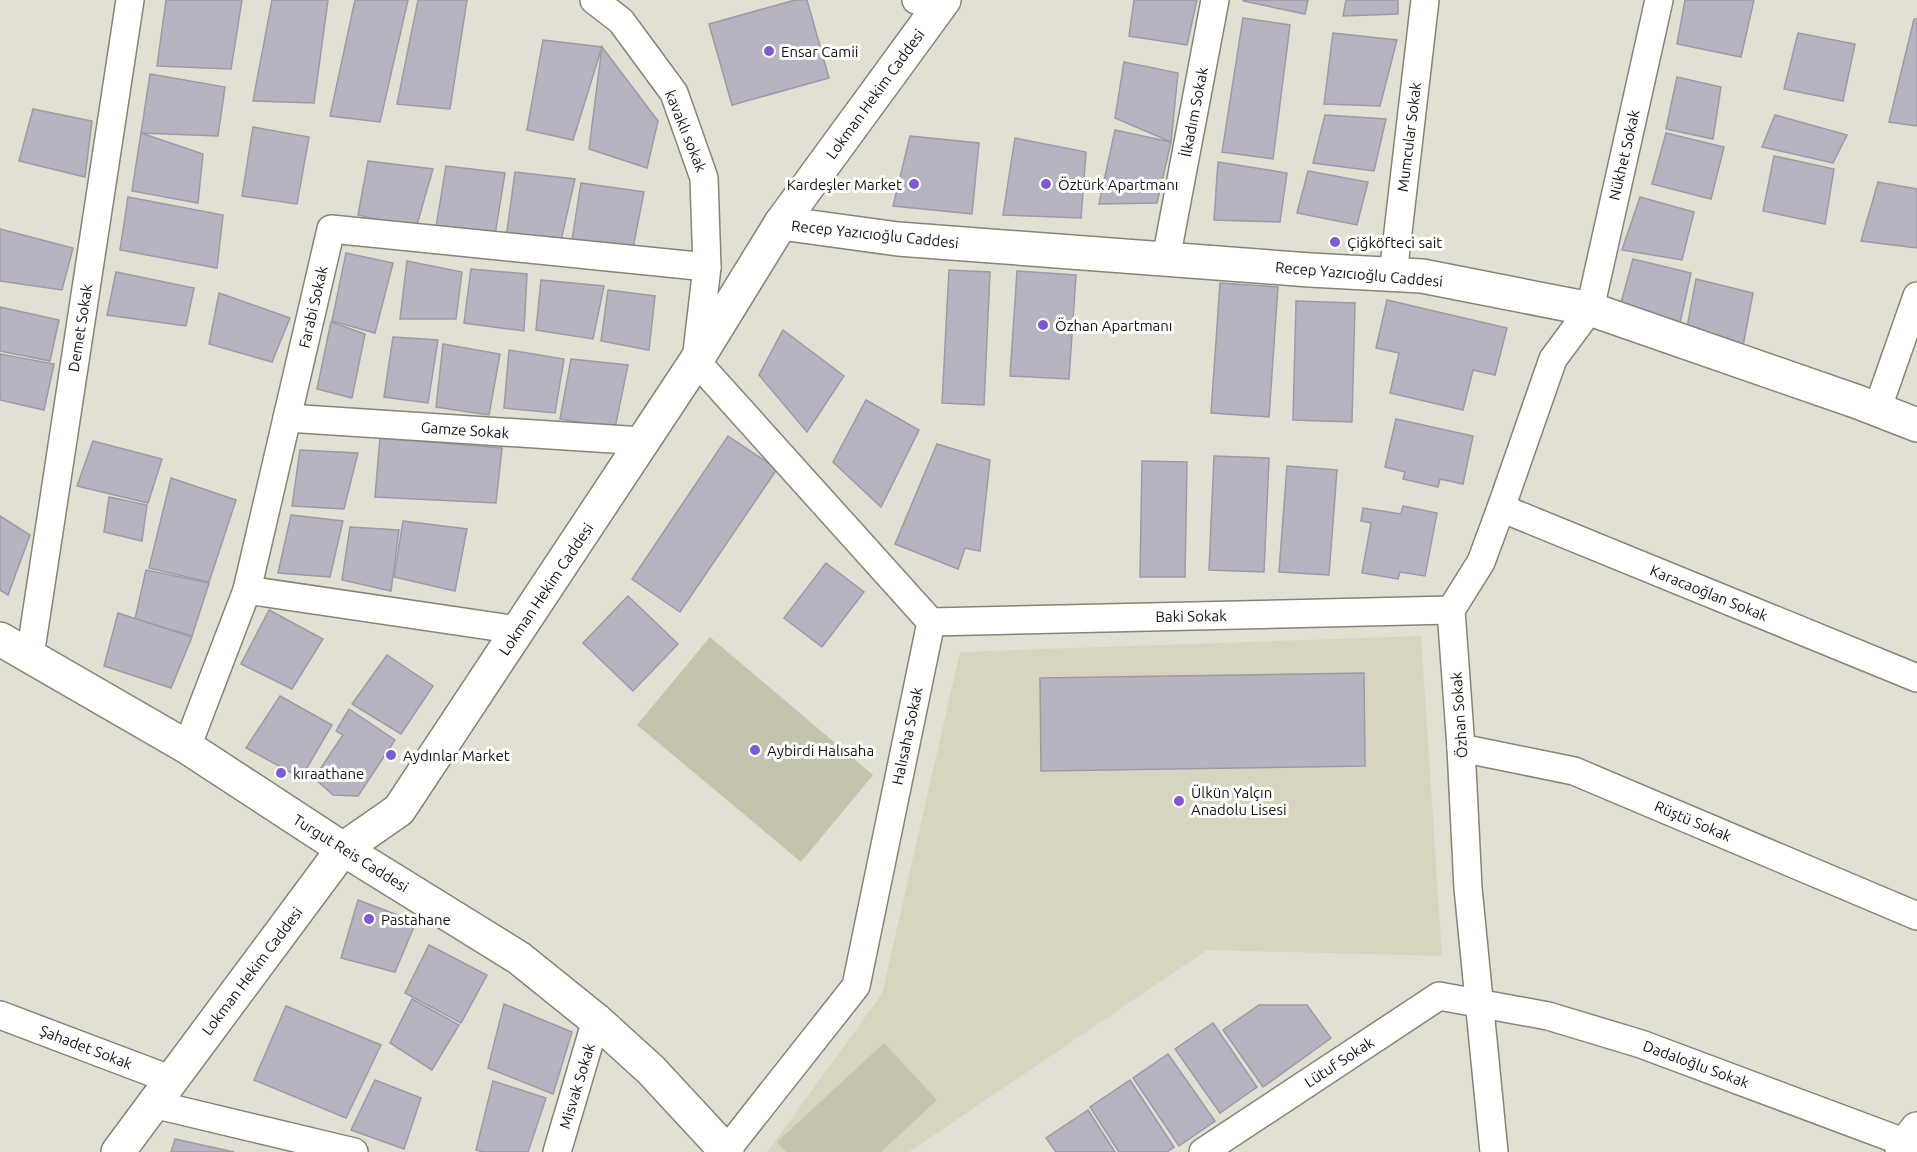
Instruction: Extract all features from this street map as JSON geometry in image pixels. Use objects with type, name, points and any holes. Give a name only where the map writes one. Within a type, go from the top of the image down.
[{"type":"street","name":"Demet Sokak","points":[[30,656],[130,0]]},
{"type":"street","name":"kavaklı sokak","points":[[594,0],[621,21],[674,93],[704,178],[707,267],[696,361]]},
{"type":"street","name":"İlkadım Sokak","points":[[1166,259],[1215,0]]},
{"type":"street","name":"Mumcular Sokak","points":[[1392,274],[1425,0]]},
{"type":"street","name":"Nükhet Sokak","points":[[1590,309],[1659,0]]},
{"type":"street","name":"Lokman Hekim Caddesi","points":[[118,1152],[343,849],[399,810],[696,361],[781,223],[935,1]]},
{"type":"street","name":"Recep Yazıcıoğlu Caddesi","points":[[781,223],[898,239],[1422,276],[1590,309],[1917,424]]},
{"type":"street","name":"Farabi Sokak","points":[[187,747],[248,590],[331,229],[707,267]]},
{"type":"street","points":[[1877,410],[1917,296]]},
{"type":"street","points":[[1451,610],[1481,562],[1553,359],[1590,309]]},
{"type":"street","points":[[696,361],[931,622]]},
{"type":"street","name":"Gamze Sokak","points":[[287,418],[643,441]]},
{"type":"street","name":"Karacaoğlan Sokak","points":[[1502,508],[1917,678]]},
{"type":"street","points":[[248,590],[518,630]]},
{"type":"street","name":"Baki Sokak","points":[[931,622],[1451,610]]},
{"type":"street","name":"Özhan Sokak","points":[[1451,610],[1468,888],[1494,1152]]},
{"type":"street","name":"Halısaha Sokak","points":[[726,1151],[856,986],[931,622]]},
{"type":"street","name":"Turgut Reis Caddesi","points":[[0,639],[187,747],[343,849],[519,958],[596,1020],[651,1070],[726,1151]]},
{"type":"street","name":"Rüştü Sokak","points":[[1461,748],[1574,771],[1917,916]]},
{"type":"street","name":"Lütuf Sokak","points":[[1205,1152],[1439,996],[1480,1004]]},
{"type":"street","name":"Dadaloğlu Sokak","points":[[1480,1004],[1548,1016],[1641,1044],[1908,1141]]},
{"type":"street","name":"Şahadet Sokak","points":[[0,1015],[162,1092],[354,1152]]},
{"type":"street","name":"Misvak Sokak","points":[[557,1152],[596,1020]]},
{"type":"shaded area","name":"Ülkün Yalçın Anadolu Lisesi","points":[[1421,636],[1442,956],[1207,950],[909,1152],[767,1152],[882,994],[960,652]]},
{"type":"green space","name":"Aybirdi Halısaha","points":[[710,637],[873,775],[801,862],[637,725]]},
{"type":"green space","points":[[884,1043],[937,1100],[881,1152],[786,1152],[777,1142]]},
{"type":"building","points":[[166,0],[242,0],[231,69],[157,66]]},
{"type":"building","points":[[272,0],[328,0],[314,103],[253,101]]},
{"type":"building","points":[[355,0],[408,0],[380,122],[330,116]]},
{"type":"building","points":[[418,0],[467,0],[450,109],[397,104]]},
{"type":"building","name":"Ensar Camii","points":[[795,0],[807,0],[829,78],[732,105],[709,24]]},
{"type":"building","points":[[1134,0],[1197,0],[1187,45],[1129,36]]},
{"type":"building","points":[[1243,0],[1308,0],[1305,14]]},
{"type":"building","points":[[1346,0],[1398,0],[1398,14],[1343,16]]},
{"type":"building","points":[[1685,0],[1754,0],[1741,57],[1677,44]]},
{"type":"building","points":[[1243,18],[1290,25],[1273,159],[1222,152]]},
{"type":"building","points":[[1914,19],[1917,19],[1917,126],[1889,122]]},
{"type":"building","points":[[1333,33],[1397,40],[1380,106],[1324,104]]},
{"type":"building","points":[[1798,33],[1855,44],[1843,101],[1784,89]]},
{"type":"building","points":[[543,40],[602,47],[573,140],[527,130]]},
{"type":"building","points":[[602,47],[658,121],[647,168],[589,149]]},
{"type":"building","points":[[1124,62],[1178,73],[1171,142],[1115,118]]},
{"type":"building","points":[[150,74],[225,87],[218,136],[141,133]]},
{"type":"building","points":[[1677,77],[1721,87],[1713,139],[1666,129]]},
{"type":"building","points":[[33,109],[92,121],[85,177],[19,161]]},
{"type":"building","points":[[1325,115],[1386,119],[1374,171],[1313,163]]},
{"type":"building","points":[[1775,115],[1847,135],[1833,163],[1762,147]]},
{"type":"building","points":[[253,127],[309,137],[297,204],[242,196]]},
{"type":"building","points":[[1115,130],[1171,142],[1157,203],[1099,204]]},
{"type":"building","points":[[141,133],[203,154],[198,203],[132,191]]},
{"type":"building","points":[[1666,133],[1724,147],[1711,199],[1652,184]]},
{"type":"building","points":[[910,136],[979,143],[972,214],[893,206]]},
{"type":"building","name":"Öztürk Apartmanı","points":[[1015,138],[1086,152],[1081,218],[1003,215]]},
{"type":"building","points":[[1774,156],[1834,169],[1825,224],[1763,211]]},
{"type":"building","points":[[368,161],[433,169],[416,228],[358,215]]},
{"type":"building","points":[[1218,162],[1287,173],[1280,222],[1214,220]]},
{"type":"building","points":[[446,166],[505,173],[494,241],[434,239]]},
{"type":"building","points":[[1308,171],[1368,182],[1357,225],[1297,213]]},
{"type":"building","points":[[515,172],[575,179],[560,245],[506,238]]},
{"type":"building","points":[[1878,182],[1917,189],[1917,248],[1861,241]]},
{"type":"building","points":[[581,183],[644,192],[632,253],[571,246]]},
{"type":"building","points":[[128,197],[223,215],[217,268],[120,250]]},
{"type":"building","points":[[1640,197],[1694,212],[1682,260],[1622,250]]},
{"type":"building","points":[[0,229],[73,248],[62,290],[0,281]]},
{"type":"building","points":[[346,253],[393,263],[375,333],[332,321]]},
{"type":"building","points":[[1633,259],[1691,273],[1680,323],[1619,310]]},
{"type":"building","points":[[407,261],[462,272],[456,319],[400,319]]},
{"type":"building","points":[[471,269],[527,274],[524,331],[464,323]]},
{"type":"building","points":[[949,270],[990,272],[984,405],[942,403]]},
{"type":"building","name":"Özhan Apartmanı","points":[[1017,271],[1076,275],[1069,379],[1010,376]]},
{"type":"building","points":[[116,272],[194,288],[186,326],[107,315]]},
{"type":"building","points":[[1696,279],[1753,293],[1743,346],[1686,333]]},
{"type":"building","points":[[541,280],[604,286],[593,339],[536,330]]},
{"type":"building","points":[[1220,283],[1278,287],[1269,417],[1211,413]]},
{"type":"building","points":[[608,290],[655,296],[649,350],[601,341]]},
{"type":"building","points":[[219,293],[290,318],[272,362],[209,344]]},
{"type":"building","points":[[1387,300],[1507,328],[1495,375],[1473,370],[1463,410],[1390,393],[1399,353],[1376,348]]},
{"type":"building","points":[[1296,301],[1355,303],[1352,422],[1293,420]]},
{"type":"building","points":[[0,307],[59,320],[50,361],[0,351]]},
{"type":"building","points":[[331,322],[365,334],[352,398],[317,389]]},
{"type":"building","points":[[783,330],[844,376],[807,432],[759,375]]},
{"type":"building","points":[[393,337],[438,340],[428,403],[384,397]]},
{"type":"building","points":[[443,344],[500,354],[489,415],[436,407]]},
{"type":"building","points":[[509,350],[564,359],[555,413],[504,408]]},
{"type":"building","points":[[0,354],[54,364],[44,410],[0,400]]},
{"type":"building","points":[[571,359],[628,365],[615,428],[560,419]]},
{"type":"building","points":[[866,400],[919,430],[881,507],[833,462]]},
{"type":"building","points":[[1396,419],[1473,436],[1463,484],[1440,479],[1438,487],[1403,479],[1405,472],[1385,467]]},
{"type":"building","points":[[728,436],[777,469],[680,612],[632,579]]},
{"type":"building","points":[[380,438],[502,448],[496,503],[375,497]]},
{"type":"building","points":[[93,441],[162,459],[148,503],[77,486]]},
{"type":"building","points":[[937,444],[990,460],[980,551],[965,548],[958,569],[895,544]]},
{"type":"building","points":[[300,450],[358,453],[344,509],[292,506]]},
{"type":"building","points":[[1214,456],[1269,458],[1264,572],[1209,570]]},
{"type":"building","points":[[1142,461],[1187,462],[1185,577],[1140,577]]},
{"type":"building","points":[[1287,466],[1337,470],[1329,575],[1279,572]]},
{"type":"building","points":[[171,478],[236,500],[209,582],[149,568]]},
{"type":"building","points":[[109,497],[147,505],[142,541],[104,532]]},
{"type":"building","points":[[1403,506],[1437,513],[1425,576],[1400,572],[1398,579],[1362,573],[1371,523],[1361,521],[1363,508],[1401,514]]},
{"type":"building","points":[[291,515],[343,521],[330,577],[278,573]]},
{"type":"building","points":[[0,516],[30,535],[8,595],[0,590]]},
{"type":"building","points":[[403,521],[467,529],[455,591],[394,577]]},
{"type":"building","points":[[350,527],[399,530],[391,591],[342,580]]},
{"type":"building","points":[[826,563],[864,592],[822,647],[784,618]]},
{"type":"building","points":[[146,570],[209,583],[192,636],[135,619]]},
{"type":"building","points":[[628,596],[678,644],[633,691],[583,643]]},
{"type":"building","points":[[269,610],[323,639],[292,689],[241,664]]},
{"type":"building","points":[[118,613],[192,637],[171,688],[104,666]]},
{"type":"building","points":[[387,655],[433,686],[401,734],[352,704]]},
{"type":"building","points":[[1364,673],[1365,766],[1041,771],[1040,678]]},
{"type":"building","points":[[280,696],[332,725],[301,778],[246,748]]},
{"type":"building","points":[[349,709],[395,740],[358,796],[333,795],[314,778],[343,735],[336,731]]},
{"type":"building","points":[[358,900],[416,922],[395,972],[341,958]]},
{"type":"building","points":[[429,945],[487,975],[461,1023],[405,993]]},
{"type":"building","points":[[412,999],[459,1025],[432,1070],[390,1043]]},
{"type":"building","points":[[504,1004],[572,1032],[553,1094],[488,1068]]},
{"type":"building","points":[[1259,1005],[1307,1005],[1331,1038],[1263,1087],[1223,1030]]},
{"type":"building","points":[[286,1006],[381,1045],[346,1118],[254,1080]]},
{"type":"building","points":[[1213,1023],[1257,1087],[1220,1113],[1175,1049]]},
{"type":"building","points":[[1168,1054],[1215,1121],[1179,1146],[1133,1078]]},
{"type":"building","points":[[375,1080],[421,1098],[404,1149],[351,1130]]},
{"type":"building","points":[[1130,1080],[1174,1147],[1167,1152],[1119,1152],[1090,1107]]},
{"type":"building","points":[[493,1081],[546,1098],[528,1152],[476,1150]]},
{"type":"building","points":[[1088,1110],[1115,1152],[1056,1152],[1046,1138]]},
{"type":"building","points":[[175,1139],[234,1152],[171,1152]]},
{"type":"place","name":"Ensar Camii","points":[[769,51]]},
{"type":"place","name":"Kardeşler Market","points":[[914,184]]},
{"type":"place","name":"Öztürk Apartmanı","points":[[1046,184]]},
{"type":"place","name":"Çiğköfteci sait","points":[[1335,242]]},
{"type":"place","name":"Özhan Apartmanı","points":[[1043,325]]},
{"type":"place","name":"Aybirdi Halısaha","points":[[755,750]]},
{"type":"place","name":"Aydınlar Market","points":[[391,755]]},
{"type":"place","name":"kıraathane","points":[[281,773]]},
{"type":"place","name":"Ülkün Yalçın Anadolu Lisesi","points":[[1179,801]]},
{"type":"place","name":"Pastahane","points":[[369,919]]}]
